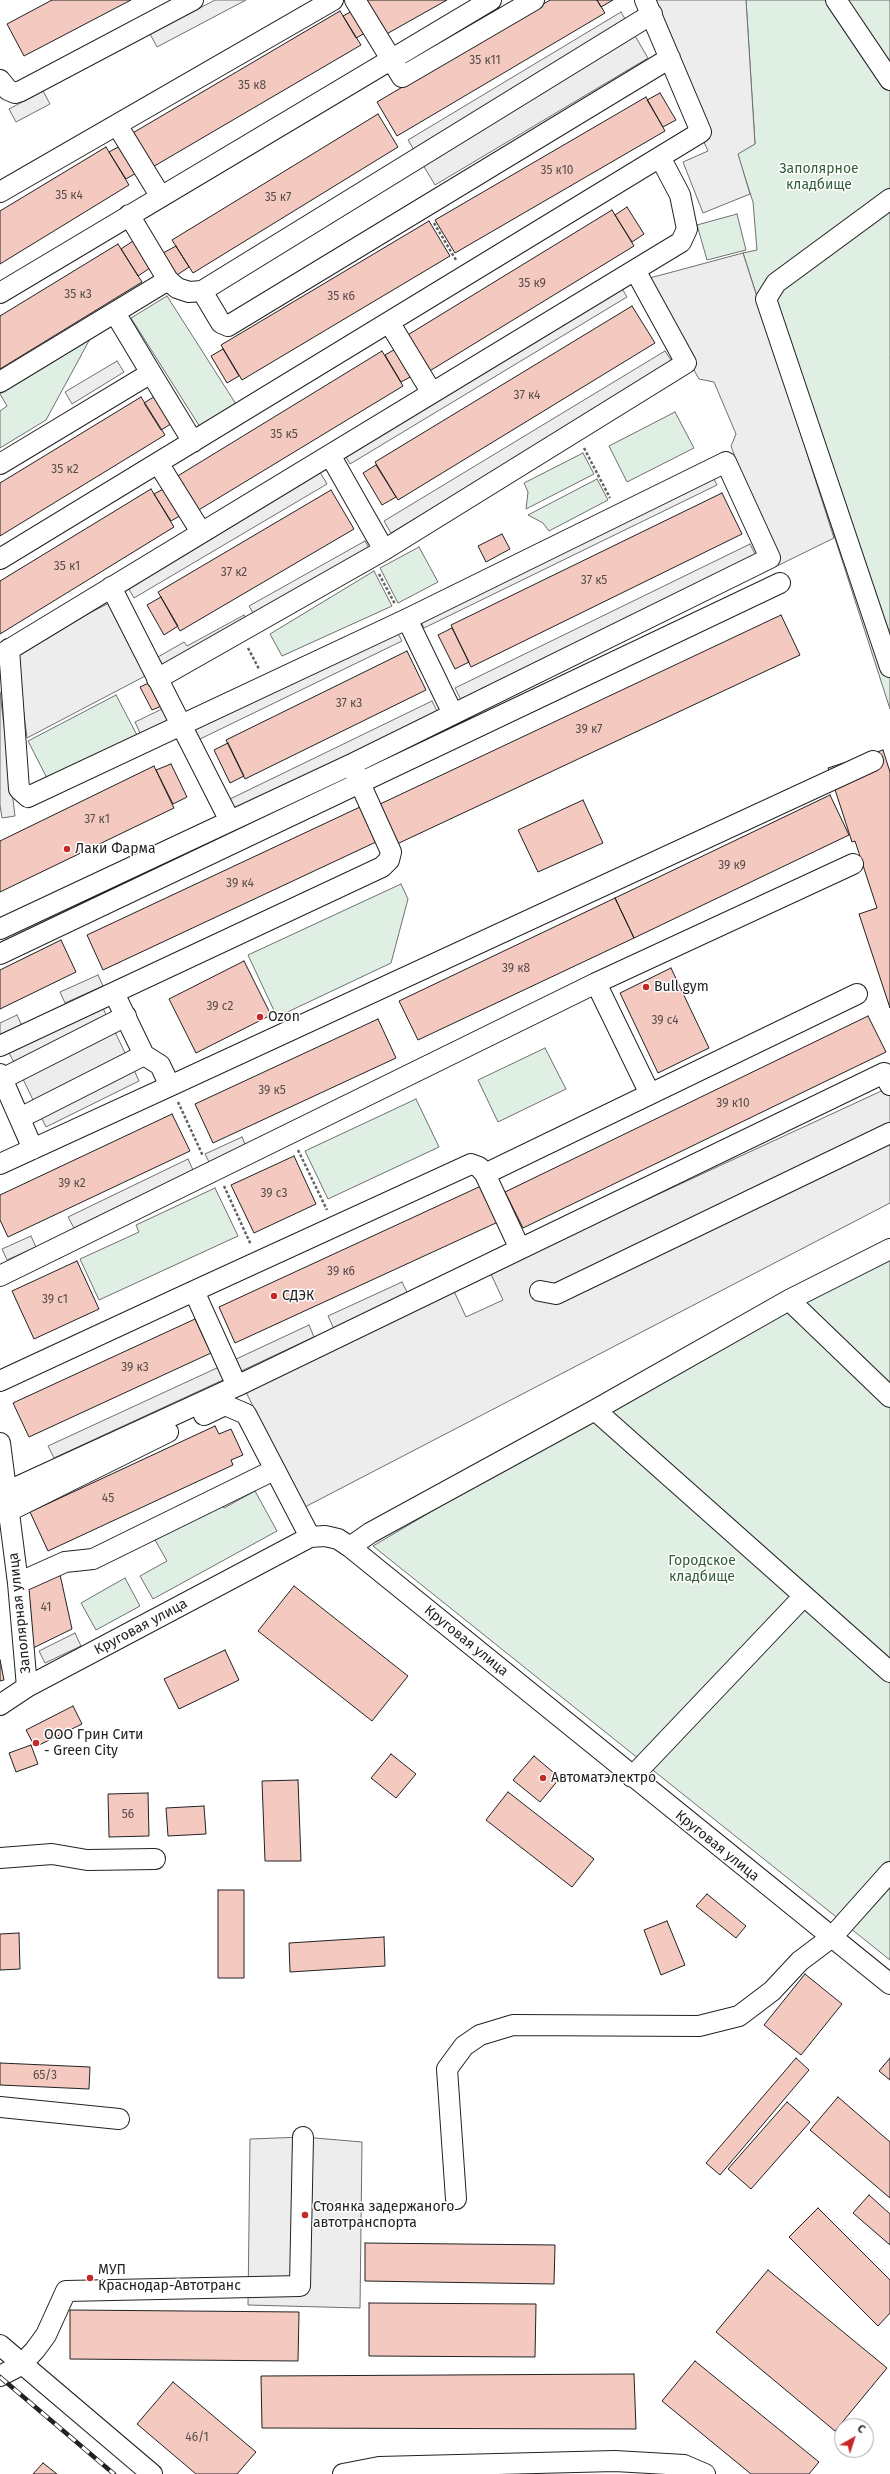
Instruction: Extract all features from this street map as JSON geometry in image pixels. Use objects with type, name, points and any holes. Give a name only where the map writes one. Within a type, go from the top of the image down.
[{"type":"street","points":[[0,80],[8,90],[15,93],[21,92],[193,0]]},
{"type":"street","points":[[0,192],[333,0]]},
{"type":"street","points":[[355,0],[399,76],[404,77],[534,0]]},
{"type":"street","points":[[0,293],[491,0]]},
{"type":"street","points":[[836,0],[890,80]]},
{"type":"street","points":[[0,560],[701,132],[648,7],[202,291],[189,292],[177,288],[168,280],[129,215]]},
{"type":"street","points":[[202,291],[221,323],[228,326],[670,58]]},
{"type":"street","points":[[117,125],[161,197]]},
{"type":"street","points":[[0,929],[352,764],[770,558],[726,462],[405,619],[28,796],[19,789],[5,652],[681,242],[687,229],[680,195],[660,157]]},
{"type":"street","points":[[890,199],[776,283],[766,299],[890,667]]},
{"type":"street","points":[[157,679],[377,554],[686,363],[635,270]]},
{"type":"street","points":[[0,382],[168,280]]},
{"type":"street","points":[[115,312],[193,442]]},
{"type":"street","points":[[388,322],[432,393]]},
{"type":"street","points":[[0,464],[151,373]]},
{"type":"street","points":[[330,455],[377,554]]},
{"type":"street","points":[[158,463],[201,532]]},
{"type":"street","points":[[0,954],[780,583]]},
{"type":"street","points":[[111,587],[230,821]]},
{"type":"street","points":[[405,619],[453,714]]},
{"type":"street","points":[[0,1164],[873,761]]},
{"type":"street","points":[[0,1046],[382,867],[389,860],[391,852],[352,764]]},
{"type":"street","points":[[0,1276],[596,983],[853,864]]},
{"type":"street","points":[[596,983],[650,1094]]},
{"type":"street","points":[[114,993],[144,1056],[160,1065],[170,1086]]},
{"type":"street","points":[[485,1174],[857,994]]},
{"type":"street","points":[[33,1149],[1,1076],[126,1016]]},
{"type":"street","points":[[20,1118],[144,1056]]},
{"type":"street","points":[[6,1492],[237,1386],[884,1073],[890,1085]]},
{"type":"street","points":[[540,1291],[556,1294],[890,1132]]},
{"type":"street","points":[[0,1381],[471,1164],[479,1167],[485,1174],[520,1249]]},
{"type":"street","points":[[350,1547],[370,1533],[595,1410],[790,1300],[890,1249]]},
{"type":"street","points":[[194,1291],[237,1386]]},
{"type":"street","points":[[790,1300],[890,1396]]},
{"type":"street","points":[[9,1511],[225,1405],[246,1414],[310,1537]]},
{"type":"street","points":[[595,1410],[803,1598],[890,1672]]},
{"type":"street","name":"Заполярная улица","points":[[0,1443],[18,1583],[27,1687]]},
{"type":"street","points":[[18,1583],[65,1562],[93,1559],[274,1470]]},
{"type":"street","name":"Круговая улица","points":[[0,1705],[27,1687],[310,1537],[324,1536],[338,1539],[350,1547],[632,1777],[890,1984]]},
{"type":"street","points":[[632,1777],[803,1598]]},
{"type":"street","points":[[0,1858],[52,1854],[86,1860],[155,1859]]},
{"type":"street","points":[[456,2198],[447,2069],[464,2046],[480,2035],[513,2025],[699,2026],[739,2016],[772,1991],[800,1961],[832,1937],[890,1872]]},
{"type":"street","points":[[0,2107],[119,2119]]},
{"type":"street","points":[[0,2376],[21,2365],[46,2334],[66,2291],[300,2286],[303,2137]]},
{"type":"street","points":[[0,2345],[21,2365],[152,2474]]},
{"type":"street","points":[[343,2474],[379,2467],[615,2461],[684,2465],[705,2474]]},
{"type":"path","points":[[424,207],[466,276]]},
{"type":"path","points":[[575,431],[619,514]]},
{"type":"path","points":[[377,554],[405,619]]},
{"type":"path","points":[[239,632],[267,685]]},
{"type":"path","points":[[170,1086],[259,1261]]},
{"type":"path","points":[[290,1133],[334,1226]]},
{"type":"green space","name":"Заполярное кладбище","points":[[746,0],[890,0],[890,709],[743,253],[757,250],[753,202],[737,153],[755,144]]},
{"type":"green space","points":[[737,214],[746,250],[707,260],[697,225]]},
{"type":"green space","points":[[167,296],[236,404],[200,427],[131,318]]},
{"type":"green space","points":[[90,339],[46,420],[0,448],[0,411],[7,406],[0,394]]},
{"type":"green space","points":[[675,412],[694,448],[627,482],[609,446]]},
{"type":"green space","points":[[583,453],[594,474],[526,509],[528,492],[524,483]]},
{"type":"green space","points":[[597,479],[608,500],[549,531],[543,523],[528,515]]},
{"type":"green space","points":[[419,547],[438,582],[398,603],[380,568]]},
{"type":"green space","points":[[374,571],[392,606],[282,656],[270,634]]},
{"type":"green space","points":[[116,695],[138,737],[49,782],[28,741]]},
{"type":"green space","points":[[401,884],[408,899],[391,963],[277,1017],[248,955]]},
{"type":"green space","points":[[545,1048],[566,1089],[498,1122],[478,1080]]},
{"type":"green space","points":[[416,1099],[439,1147],[328,1199],[305,1151]]},
{"type":"green space","points":[[215,1188],[238,1236],[99,1300],[80,1259],[139,1232],[136,1225]]},
{"type":"green space","name":"Городское кладбище","points":[[890,1240],[890,1960],[373,1546]]},
{"type":"green space","points":[[255,1491],[277,1531],[153,1599],[140,1576],[167,1561],[155,1540],[221,1504],[224,1508]]},
{"type":"green space","points":[[125,1578],[140,1606],[96,1630],[81,1603]]},
{"type":"shaded area","points":[[215,0],[246,0],[157,47],[150,34]]},
{"type":"shaded area","points":[[649,0],[746,0],[755,144],[738,154],[750,194],[703,213],[683,162],[708,151],[648,21]]},
{"type":"shaded area","points":[[621,12],[648,58],[435,185],[408,140]]},
{"type":"shaded area","points":[[43,91],[50,104],[16,122],[9,109]]},
{"type":"shaded area","points":[[743,253],[834,538],[775,567],[731,446],[736,434],[714,382],[699,379],[671,330],[646,279]]},
{"type":"shaded area","points":[[620,285],[627,297],[350,464],[343,452]]},
{"type":"shaded area","points":[[665,351],[673,363],[391,533],[384,521]]},
{"type":"shaded area","points":[[117,361],[124,372],[72,404],[65,392]]},
{"type":"shaded area","points":[[320,472],[327,484],[134,598],[127,586]]},
{"type":"shaded area","points":[[711,473],[717,485],[424,628],[418,616]]},
{"type":"shaded area","points":[[365,541],[372,553],[256,618],[249,606]]},
{"type":"shaded area","points":[[750,544],[756,556],[461,700],[455,688]]},
{"type":"shaded area","points":[[111,602],[149,674],[27,738],[16,651]]},
{"type":"shaded area","points":[[244,615],[250,625],[164,667],[158,657],[184,642],[187,646]]},
{"type":"shaded area","points":[[395,628],[402,641],[198,740],[192,727]]},
{"type":"shaded area","points":[[0,692],[15,816],[2,818],[0,805]]},
{"type":"shaded area","points":[[432,701],[438,713],[235,812],[228,800]]},
{"type":"shaded area","points":[[164,708],[170,721],[141,735],[135,722]]},
{"type":"shaded area","points":[[98,975],[103,986],[65,1003],[60,992]]},
{"type":"shaded area","points":[[103,1008],[108,1019],[15,1064],[9,1053]]},
{"type":"shaded area","points":[[17,1015],[22,1026],[0,1036],[0,1023]]},
{"type":"shaded area","points":[[115,1032],[127,1057],[34,1102],[22,1077]]},
{"type":"shaded area","points":[[134,1070],[139,1081],[46,1127],[40,1115]]},
{"type":"shaded area","points":[[890,1087],[890,1203],[303,1508],[244,1388],[453,1289],[466,1317],[503,1300],[490,1272]]},
{"type":"shaded area","points":[[242,1137],[247,1149],[211,1166],[205,1154]]},
{"type":"shaded area","points":[[188,1159],[193,1170],[74,1228],[68,1217]]},
{"type":"shaded area","points":[[31,1236],[36,1247],[7,1260],[2,1249]]},
{"type":"shaded area","points":[[402,1282],[408,1294],[334,1329],[328,1316]]},
{"type":"shaded area","points":[[309,1325],[314,1337],[239,1372],[234,1360]]},
{"type":"shaded area","points":[[219,1367],[225,1379],[54,1458],[48,1446]]},
{"type":"shaded area","points":[[75,1633],[81,1646],[45,1663],[39,1651]]},
{"type":"shaded area","name":"Стоянка задержаного автотранспорта","points":[[303,2137],[362,2142],[360,2308],[248,2305],[250,2139]]},
{"type":"building","points":[[52,0],[131,0],[24,56],[7,24]]},
{"type":"building","points":[[367,0],[447,0],[383,36],[364,2]]},
{"type":"building","points":[[550,0],[597,0],[605,13],[397,136],[377,102]]},
{"type":"building","points":[[597,0],[613,0],[601,7]]},
{"type":"building","points":[[356,9],[369,31],[356,38],[343,16]]},
{"type":"building","points":[[340,11],[361,45],[151,168],[131,134]]},
{"type":"building","points":[[660,93],[676,120],[663,127],[647,100]]},
{"type":"building","points":[[646,97],[665,131],[455,253],[435,220]]},
{"type":"building","points":[[378,114],[398,147],[193,273],[172,240]]},
{"type":"building","points":[[122,145],[138,172],[126,179],[109,152]]},
{"type":"building","points":[[106,147],[129,185],[0,264],[0,211]]},
{"type":"building","points":[[627,207],[644,234],[632,242],[615,215]]},
{"type":"building","points":[[612,210],[634,246],[428,372],[406,336]]},
{"type":"building","points":[[429,221],[450,256],[242,380],[221,345]]},
{"type":"building","points":[[133,241],[150,268],[138,276],[121,249]]},
{"type":"building","points":[[118,244],[142,282],[0,369],[0,316]]},
{"type":"building","points":[[176,246],[189,267],[177,275],[163,253]]},
{"type":"building","points":[[632,306],[655,343],[398,500],[375,462]]},
{"type":"building","points":[[397,348],[414,375],[401,382],[385,355]]},
{"type":"building","points":[[223,349],[239,376],[227,383],[211,356]]},
{"type":"building","points":[[382,351],[403,386],[197,511],[176,477]]},
{"type":"building","points":[[157,395],[174,422],[161,430],[144,403]]},
{"type":"building","points":[[141,397],[165,435],[0,536],[0,483]]},
{"type":"building","points":[[376,465],[396,497],[382,505],[363,473]]},
{"type":"building","points":[[167,487],[183,514],[171,521],[154,494]]},
{"type":"building","points":[[151,489],[174,527],[0,634],[0,581]]},
{"type":"building","points":[[331,490],[354,529],[180,631],[158,592]]},
{"type":"building","points":[[722,493],[742,534],[471,667],[451,625]]},
{"type":"building","points":[[502,534],[510,549],[486,562],[478,546]]},
{"type":"building","points":[[161,597],[178,626],[164,635],[147,605]]},
{"type":"building","points":[[781,615],[800,655],[397,844],[378,805]]},
{"type":"building","points":[[452,628],[469,662],[455,669],[438,635]]},
{"type":"building","points":[[407,651],[426,690],[245,779],[226,740]]},
{"type":"building","points":[[153,681],[164,705],[152,710],[140,687]]},
{"type":"building","points":[[228,743],[244,776],[230,783],[214,750]]},
{"type":"building","points":[[883,750],[890,772],[890,1008],[859,914],[877,908],[855,841],[852,842],[828,768]]},
{"type":"building","points":[[171,764],[187,797],[173,804],[156,770]]},
{"type":"building","points":[[154,766],[174,808],[0,892],[0,841]]},
{"type":"building","points":[[830,795],[849,835],[634,938],[615,898]]},
{"type":"building","points":[[583,800],[603,843],[538,872],[518,830]]},
{"type":"building","points":[[360,807],[376,842],[103,970],[87,935]]},
{"type":"building","points":[[615,898],[634,938],[418,1040],[399,1001]]},
{"type":"building","points":[[61,940],[76,972],[0,1009],[0,970]]},
{"type":"building","points":[[244,961],[271,1015],[196,1053],[169,999]]},
{"type":"building","points":[[671,968],[709,1048],[658,1073],[620,993]]},
{"type":"building","points":[[868,1016],[886,1052],[523,1228],[505,1192]]},
{"type":"building","points":[[378,1019],[396,1058],[213,1143],[195,1104]]},
{"type":"building","points":[[172,1114],[190,1151],[8,1237],[0,1220],[0,1195]]},
{"type":"building","points":[[294,1156],[316,1204],[254,1233],[231,1185]]},
{"type":"building","points":[[481,1186],[498,1222],[235,1343],[219,1307]]},
{"type":"building","points":[[77,1261],[99,1309],[34,1339],[12,1291]]},
{"type":"building","points":[[195,1319],[211,1353],[29,1437],[13,1403]]},
{"type":"building","points":[[215,1426],[219,1434],[231,1429],[243,1455],[231,1460],[233,1465],[48,1551],[30,1512]]},
{"type":"building","points":[[59,1570],[72,1629],[29,1650],[21,1588]]},
{"type":"building","points":[[294,1586],[408,1676],[372,1721],[258,1631]]},
{"type":"building","points":[[225,1650],[239,1680],[179,1709],[164,1679]]},
{"type":"building","points":[[0,1660],[4,1680],[0,1681]]},
{"type":"building","points":[[73,1706],[82,1724],[35,1747],[26,1730]]},
{"type":"building","points":[[31,1745],[38,1764],[16,1772],[9,1753]]},
{"type":"building","points":[[391,1754],[416,1774],[396,1798],[371,1778]]},
{"type":"building","points":[[534,1756],[560,1778],[540,1802],[513,1780]]},
{"type":"building","points":[[298,1780],[301,1861],[265,1861],[262,1781]]},
{"type":"building","points":[[508,1792],[594,1859],[572,1887],[486,1820]]},
{"type":"building","points":[[148,1793],[149,1836],[109,1837],[108,1794]]},
{"type":"building","points":[[204,1806],[206,1834],[168,1836],[166,1808]]},
{"type":"building","points":[[218,1890],[244,1890],[244,1978],[218,1978]]},
{"type":"building","points":[[707,1894],[746,1926],[736,1938],[696,1906]]},
{"type":"building","points":[[667,1921],[685,1965],[661,1975],[644,1930]]},
{"type":"building","points":[[19,1933],[20,1969],[0,1970],[0,1934]]},
{"type":"building","points":[[384,1937],[385,1966],[290,1972],[289,1943]]},
{"type":"building","points":[[805,1974],[842,2004],[801,2055],[764,2025]]},
{"type":"building","points":[[796,2058],[809,2070],[720,2175],[706,2163]]},
{"type":"building","points":[[890,2058],[890,2080],[879,2071]]},
{"type":"building","points":[[0,2063],[90,2067],[89,2089],[0,2085]]},
{"type":"building","points":[[838,2097],[890,2142],[890,2198],[810,2130]]},
{"type":"building","points":[[787,2102],[810,2122],[751,2189],[728,2169]]},
{"type":"building","points":[[869,2195],[890,2214],[890,2245],[853,2213]]},
{"type":"building","points":[[818,2208],[890,2280],[890,2313],[878,2326],[789,2237]]},
{"type":"building","points":[[365,2243],[555,2245],[554,2284],[365,2281]]},
{"type":"building","points":[[768,2270],[887,2368],[846,2418],[834,2418],[834,2430],[716,2332]]},
{"type":"building","points":[[369,2303],[536,2304],[535,2357],[369,2356]]},
{"type":"building","points":[[70,2310],[299,2312],[298,2361],[70,2359]]},
{"type":"building","points":[[695,2361],[819,2462],[809,2474],[751,2474],[662,2401]]},
{"type":"building","points":[[634,2374],[636,2429],[262,2428],[261,2376]]},
{"type":"building","points":[[173,2382],[256,2452],[237,2474],[196,2474],[137,2424]]},
{"type":"building","points":[[43,2463],[57,2474],[33,2474]]},
{"type":"railway","points":[[0,2377],[114,2474]]},
{"type":"place","name":"Лаки Фарма","points":[[67,849]]},
{"type":"place","name":"Bull gym","points":[[646,987]]},
{"type":"place","name":"Ozon","points":[[260,1017]]},
{"type":"place","name":"СДЭК","points":[[274,1296]]},
{"type":"place","name":"ООО Грин Сити - Green City","points":[[36,1743]]},
{"type":"place","name":"Автоматэлектро","points":[[543,1778]]},
{"type":"place","name":"Стоянка задержаного автотранспорта","points":[[305,2215]]},
{"type":"place","name":"МУП Краснодар-Автотранс","points":[[90,2278]]}]
